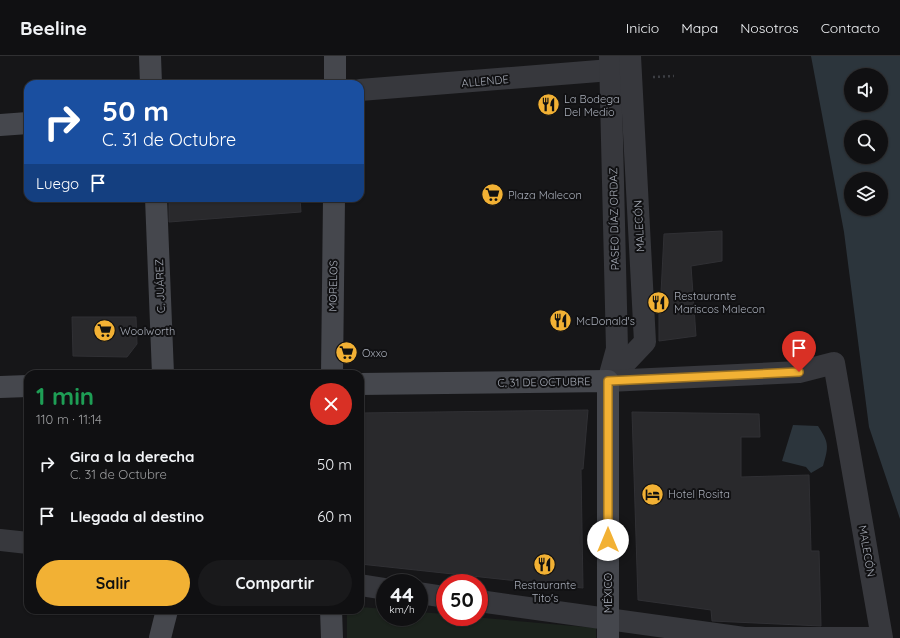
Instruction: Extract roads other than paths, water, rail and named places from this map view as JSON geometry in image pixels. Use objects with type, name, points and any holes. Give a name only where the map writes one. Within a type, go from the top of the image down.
[{"type":"main road","points":[[150,56],[151,80]]},
{"type":"main road","points":[[334,56],[335,80]]},
{"type":"main road","points":[[0,125],[24,123]]},
{"type":"main road","name":"C. JUÁREZ","points":[[156,202],[163,370]]},
{"type":"main road","name":"MORELOS","points":[[332,370],[334,202]]},
{"type":"main road","name":"C. 31 DE OCTUBRE","points":[[364,384],[608,381]]},
{"type":"main road","name":"MÉXICO","points":[[608,381],[608,629]]},
{"type":"main road","points":[[0,387],[24,386]]},
{"type":"main road","points":[[160,638],[165,614]]},
{"type":"main road","points":[[331,614],[332,638]]},
{"type":"street","name":"MALECÓN","points":[[608,381],[645,342],[630,56]]},
{"type":"street","name":"PASEO DÍAZ ORDAZ","points":[[608,381],[617,349],[610,63]]},
{"type":"street","name":"ALLENDE","points":[[364,90],[610,63]]},
{"type":"street","name":"MALECÓN","points":[[744,638],[882,638],[834,364],[799,372]]},
{"type":"street","name":"C. 31 DE OCTUBRE","points":[[608,381],[799,372]]},
{"type":"street","points":[[0,540],[24,543]]},
{"type":"street","points":[[364,586],[376,588]]},
{"type":"street","points":[[488,604],[608,629],[744,638]]},
{"type":"place","name":"La Bodega Del Medio","points":[[548,105]]},
{"type":"place","name":"Plaza Malecon","points":[[492,195]]},
{"type":"place","name":"Restaurante Mariscos Malecon","points":[[658,302]]},
{"type":"place","name":"McDonald's","points":[[561,321]]},
{"type":"place","name":"Woolworth","points":[[104,331]]},
{"type":"place","name":"Oxxo","points":[[346,353]]},
{"type":"place","name":"Hotel Rosita","points":[[652,494]]},
{"type":"place","name":"Restaurante Tito's","points":[[545,565]]}]
